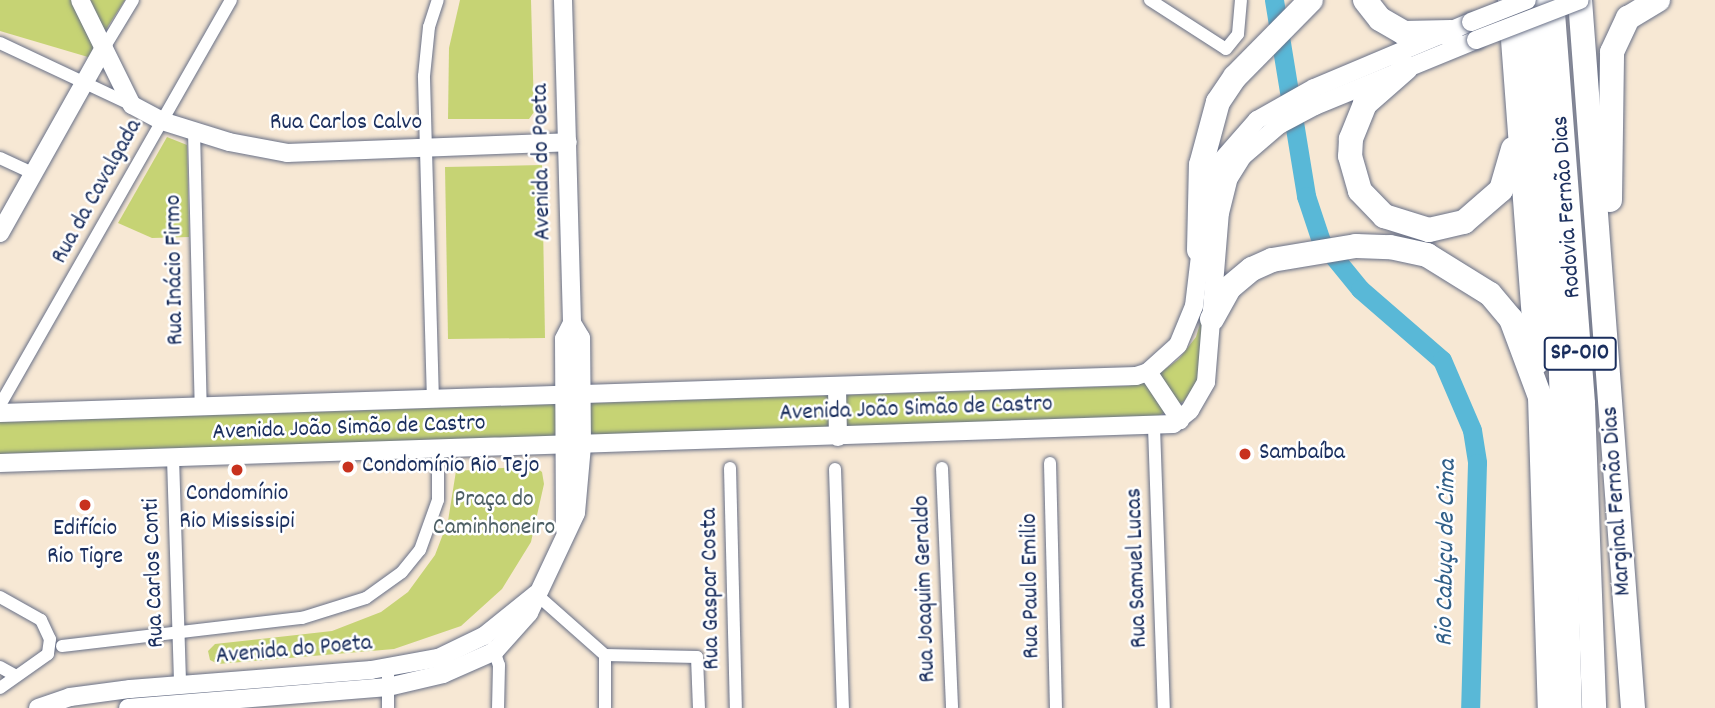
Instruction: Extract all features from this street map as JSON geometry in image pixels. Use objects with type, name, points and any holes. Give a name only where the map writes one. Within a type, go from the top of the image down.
[{"type":"highway","points":[[1365,0],[1380,19],[1404,33],[1461,27]]},
{"type":"highway","name":"SP-010","points":[[1510,0],[1540,397]]},
{"type":"highway","name":"Rodovia Fernão Dias","points":[[1533,0],[1561,374],[1570,708]]},
{"type":"highway","name":"Rodovia Fernão Dias","points":[[1552,0],[1583,404],[1594,708]]},
{"type":"highway","name":"Marginal Fernão Dias","points":[[1580,0],[1633,708]]},
{"type":"highway","points":[[1603,283],[1609,270],[1612,52],[1628,18],[1658,0]]},
{"type":"highway","points":[[1199,250],[1199,183],[1207,136],[1224,92],[1307,6]]},
{"type":"highway","points":[[1405,68],[1366,104],[1357,119],[1350,156],[1360,191],[1396,223],[1429,230],[1449,227],[1477,215],[1491,202],[1510,168],[1518,111]]},
{"type":"highway","points":[[1212,319],[1240,278],[1272,260],[1356,246],[1390,247],[1427,255],[1490,294],[1511,319],[1540,397],[1550,708]]},
{"type":"highway","points":[[1619,708],[1617,621],[1624,587]]},
{"type":"main road","points":[[80,0],[132,105]]},
{"type":"main road","name":"Avenida do Poeta","points":[[128,708],[388,687],[443,674],[495,650],[529,613],[565,530],[574,446],[574,396],[582,338],[572,323],[564,0]]},
{"type":"main road","points":[[1276,117],[1242,156],[1229,178],[1220,213],[1206,382],[1180,420],[1148,372],[1178,345],[1186,327],[1197,289],[1199,250],[1223,159],[1246,130],[1461,27],[1527,0]]},
{"type":"main road","points":[[1314,97],[1405,68],[1580,0]]},
{"type":"main road","points":[[0,233],[104,48]]},
{"type":"main road","name":"Rua Carlos Calvo","points":[[132,105],[162,121],[194,131],[287,153],[568,142]]},
{"type":"main road","name":"Avenida João Simão de Castro","points":[[0,413],[1109,379],[1148,372]]},
{"type":"main road","points":[[838,388],[838,438]]},
{"type":"main road","name":"Avenida João Simão de Castro","points":[[0,463],[1154,427],[1180,420]]},
{"type":"main road","name":"Avenida do Poeta","points":[[38,708],[70,697],[388,668],[438,658],[484,636],[536,594]]},
{"type":"street","points":[[104,48],[133,0]]},
{"type":"street","name":"Rua da Cavalgada","points":[[0,405],[231,0]]},
{"type":"street","points":[[433,401],[425,65],[438,0]]},
{"type":"street","points":[[1150,0],[1215,46],[1226,49],[1236,40],[1241,0]]},
{"type":"street","name":"Rua Carlos Calvo","points":[[0,43],[86,79],[132,105]]},
{"type":"street","name":"Rua Inácio Firmo","points":[[194,131],[201,408]]},
{"type":"street","points":[[0,158],[34,174]]},
{"type":"street","name":"Rua Samuel Lucas","points":[[1154,427],[1164,708]]},
{"type":"street","name":"Avenida do Poeta","points":[[62,646],[177,630],[302,618],[338,610],[384,588],[420,550],[431,524],[438,500],[438,450]]},
{"type":"street","name":"Rua Carlos Conti","points":[[173,458],[180,685]]},
{"type":"street","name":"Rua Paulo Emilio","points":[[1050,463],[1056,708]]},
{"type":"street","name":"Rua Gaspar Costa","points":[[730,468],[736,708]]},
{"type":"street","name":"Rua Joaquim Geraldo","points":[[942,468],[951,708]]},
{"type":"street","points":[[835,469],[843,708]]},
{"type":"street","points":[[536,594],[605,655],[697,657],[699,708]]},
{"type":"street","points":[[0,597],[41,620],[50,639],[48,654],[0,688]]},
{"type":"street","points":[[484,636],[495,650],[498,708]]},
{"type":"street","points":[[605,655],[605,708]]},
{"type":"street","points":[[0,667],[16,676]]},
{"type":"street","points":[[388,668],[388,708]]},
{"type":"green space","points":[[0,0],[125,0],[88,57],[0,31]]},
{"type":"green space","points":[[460,0],[531,0],[534,112],[529,119],[448,119],[449,48]]},
{"type":"green space","points":[[167,137],[187,145],[189,237],[152,238],[118,223]]},
{"type":"green space","points":[[542,165],[545,338],[448,339],[445,167]]},
{"type":"green space","points":[[1206,304],[1199,379],[1184,401],[1155,418],[0,454],[0,422],[1128,386],[1152,379],[1179,359],[1196,337]]},
{"type":"green space","name":"Praça do Caminhoneiro","points":[[534,466],[542,472],[544,484],[531,542],[502,589],[461,626],[394,649],[218,664],[210,660],[208,651],[215,644],[332,631],[381,612],[408,592],[435,555],[448,521],[456,471]]},
{"type":"waterway","name":"Rio Cabuçu de Cima","points":[[1274,0],[1306,196],[1321,241],[1360,289],[1442,360],[1472,430],[1477,463],[1470,708]]},
{"type":"place","name":"Sambaíba","points":[[1245,454]]},
{"type":"place","name":"Condomínio Rio Tejo","points":[[348,467]]},
{"type":"place","name":"Condomínio Rio Mississipi","points":[[237,470]]},
{"type":"place","name":"Edifício Rio Tigre","points":[[85,505]]}]
